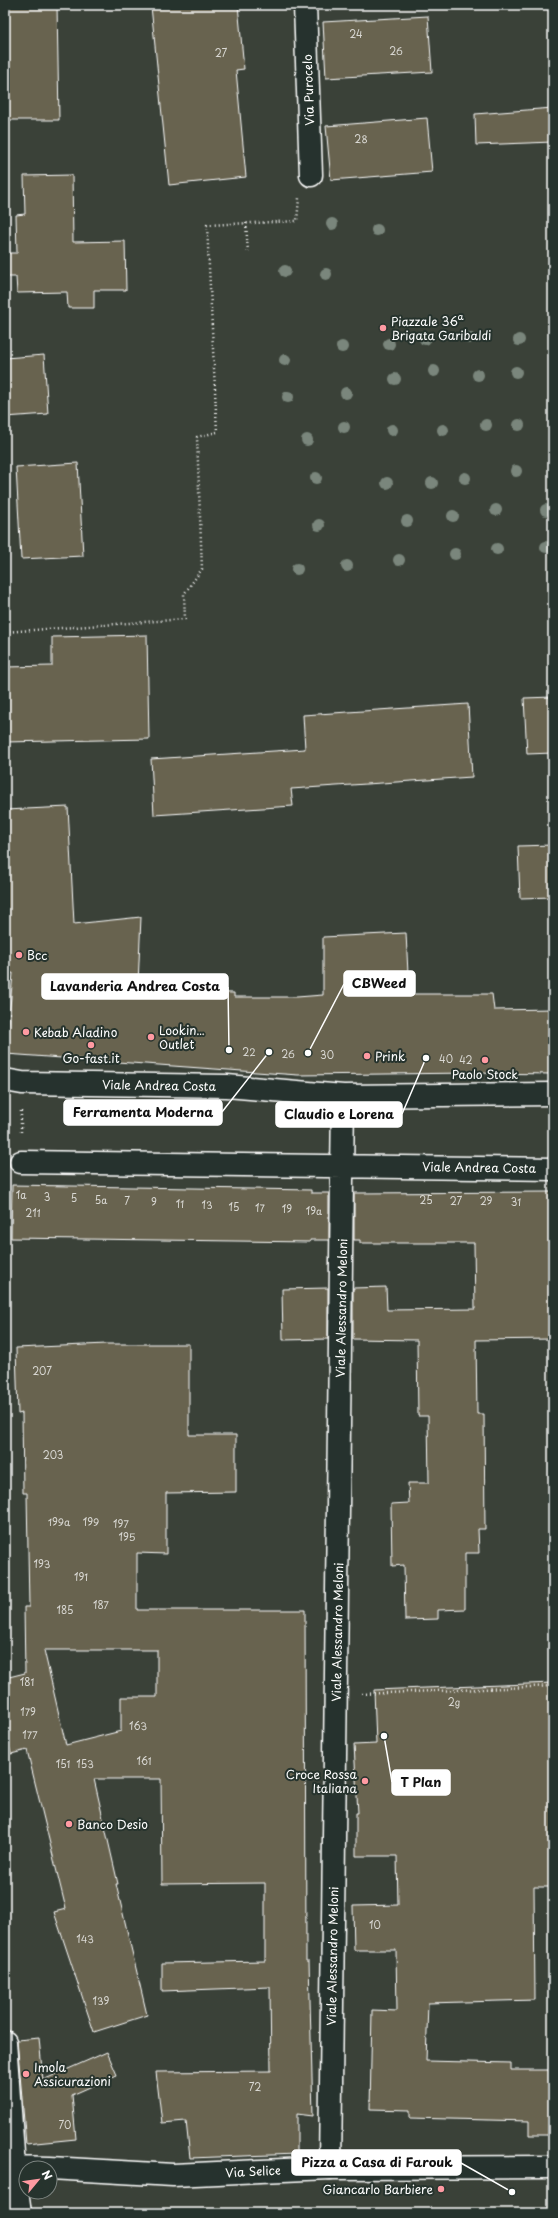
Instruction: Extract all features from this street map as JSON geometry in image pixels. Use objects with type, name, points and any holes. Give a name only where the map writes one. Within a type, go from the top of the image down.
[{"type":"street","name":"Via Purocelo","points":[[305,5],[311,175]]},
{"type":"street","name":"Viale Andrea Costa","points":[[5,1080],[22,1083],[227,1086],[343,1096],[553,1094]]},
{"type":"street","name":"Viale Alessandro Meloni","points":[[330,2168],[343,1096]]},
{"type":"street","name":"Viale Andrea Costa","points":[[21,1162],[343,1165],[553,1169]]},
{"type":"street","points":[[5,2042],[10,2168],[20,2213]]},
{"type":"street","name":"Via Selice","points":[[58,2168],[84,2168],[173,2175],[330,2168],[553,2166]]},
{"type":"path","points":[[5,632],[186,619],[184,594],[202,569],[197,437],[217,432],[208,225],[297,221],[300,195],[311,175]]},
{"type":"path","points":[[246,223],[248,252]]},
{"type":"path","points":[[374,1694],[553,1686]]},
{"type":"building","points":[[5,5],[57,5],[59,120],[6,120]]},
{"type":"building","points":[[238,5],[244,69],[236,70],[246,177],[169,185],[151,6]]},
{"type":"building","points":[[428,16],[432,72],[326,78],[323,22]]},
{"type":"building","points":[[553,108],[553,142],[476,145],[475,114]]},
{"type":"building","points":[[427,118],[432,172],[331,180],[326,126]]},
{"type":"building","points":[[72,175],[73,242],[125,241],[126,290],[94,290],[94,308],[68,308],[67,292],[17,293],[16,277],[5,277],[5,253],[17,253],[16,215],[25,214],[24,176]]},
{"type":"building","points":[[44,355],[48,414],[5,417],[5,358]]},
{"type":"building","points":[[78,463],[83,556],[21,559],[16,467]]},
{"type":"building","points":[[147,635],[149,739],[5,742],[5,667],[52,666],[52,637]]},
{"type":"building","points":[[553,697],[553,753],[527,754],[524,698]]},
{"type":"building","points":[[468,704],[472,777],[291,789],[293,806],[154,815],[151,759],[305,749],[303,715]]},
{"type":"building","points":[[68,807],[74,924],[141,917],[138,984],[187,984],[186,992],[234,993],[234,997],[297,997],[323,995],[323,937],[406,933],[409,994],[492,994],[494,1010],[553,1009],[553,1074],[472,1073],[298,1075],[6,1054],[13,973],[5,974],[5,810]]},
{"type":"building","points":[[553,845],[553,897],[520,898],[518,846]]},
{"type":"building","points":[[12,1185],[311,1190],[311,1193],[329,1193],[329,1240],[310,1240],[310,1242],[11,1238]]},
{"type":"building","points":[[553,1192],[553,1243],[551,1243],[553,1339],[476,1340],[477,1414],[484,1414],[485,1529],[478,1529],[479,1553],[465,1553],[465,1609],[438,1610],[438,1619],[405,1620],[404,1565],[392,1566],[391,1504],[409,1503],[408,1483],[429,1483],[428,1416],[418,1416],[417,1340],[353,1339],[353,1288],[386,1287],[387,1310],[475,1309],[474,1243],[360,1243],[360,1240],[354,1240],[354,1193]]},
{"type":"building","points":[[328,1288],[328,1339],[283,1340],[282,1289]]},
{"type":"building","points":[[107,1344],[189,1344],[189,1435],[236,1435],[236,1492],[166,1493],[166,1554],[137,1553],[137,1610],[305,1610],[306,1961],[309,1961],[313,2116],[297,2114],[297,2154],[190,2158],[186,2121],[162,2123],[156,2072],[271,2071],[270,1987],[162,1991],[162,1963],[265,1961],[265,1883],[162,1884],[161,1779],[94,1779],[118,1884],[116,1884],[147,2015],[94,2032],[54,1912],[66,1909],[27,1750],[11,1754],[5,1728],[5,1678],[25,1673],[24,1607],[29,1607],[27,1493],[23,1493],[22,1413],[18,1414],[16,1348]],"holes":[[[44,1650],[157,1650],[157,1697],[121,1697],[121,1731],[66,1745]]]},
{"type":"building","points":[[553,1683],[553,1887],[534,1887],[535,2000],[428,2003],[426,2061],[511,2063],[511,2070],[553,2070],[553,2135],[529,2135],[529,2121],[410,2118],[410,2110],[370,2109],[372,2010],[397,2011],[396,1950],[354,1950],[353,1906],[398,1905],[397,1856],[356,1856],[356,1813],[358,1813],[354,1745],[376,1744],[374,1690]]},
{"type":"building","points":[[39,2038],[43,2080],[107,2052],[117,2075],[72,2095],[76,2139],[26,2144],[17,2040]]},
{"type":"place","name":"Piazzale 36ª Brigata Garibaldi","points":[[383,328]]},
{"type":"place","name":"Bcc","points":[[19,955]]},
{"type":"place","name":"Kebab Aladino","points":[[26,1032]]},
{"type":"place","name":"Lookin… Outlet","points":[[151,1037]]},
{"type":"place","name":"Go-fast.it","points":[[91,1045]]},
{"type":"place","name":"Lavanderia Andrea Costa","points":[[229,1050]]},
{"type":"place","name":"Ferramenta Moderna","points":[[269,1052]]},
{"type":"place","name":"CBWeed","points":[[308,1053]]},
{"type":"place","name":"Prink","points":[[367,1056]]},
{"type":"place","name":"Claudio e Lorena","points":[[426,1058]]},
{"type":"place","name":"Paolo Stock","points":[[485,1060]]},
{"type":"place","name":"T Plan","points":[[384,1736]]},
{"type":"place","name":"Croce Rossa Italiana","points":[[365,1781]]},
{"type":"place","name":"Banco Desio","points":[[69,1824]]},
{"type":"place","name":"Imola Assicurazioni","points":[[26,2074]]},
{"type":"place","name":"Giancarlo Barbiere","points":[[441,2189]]},
{"type":"place","name":"Pizza a Casa di Farouk","points":[[512,2192]]}]
